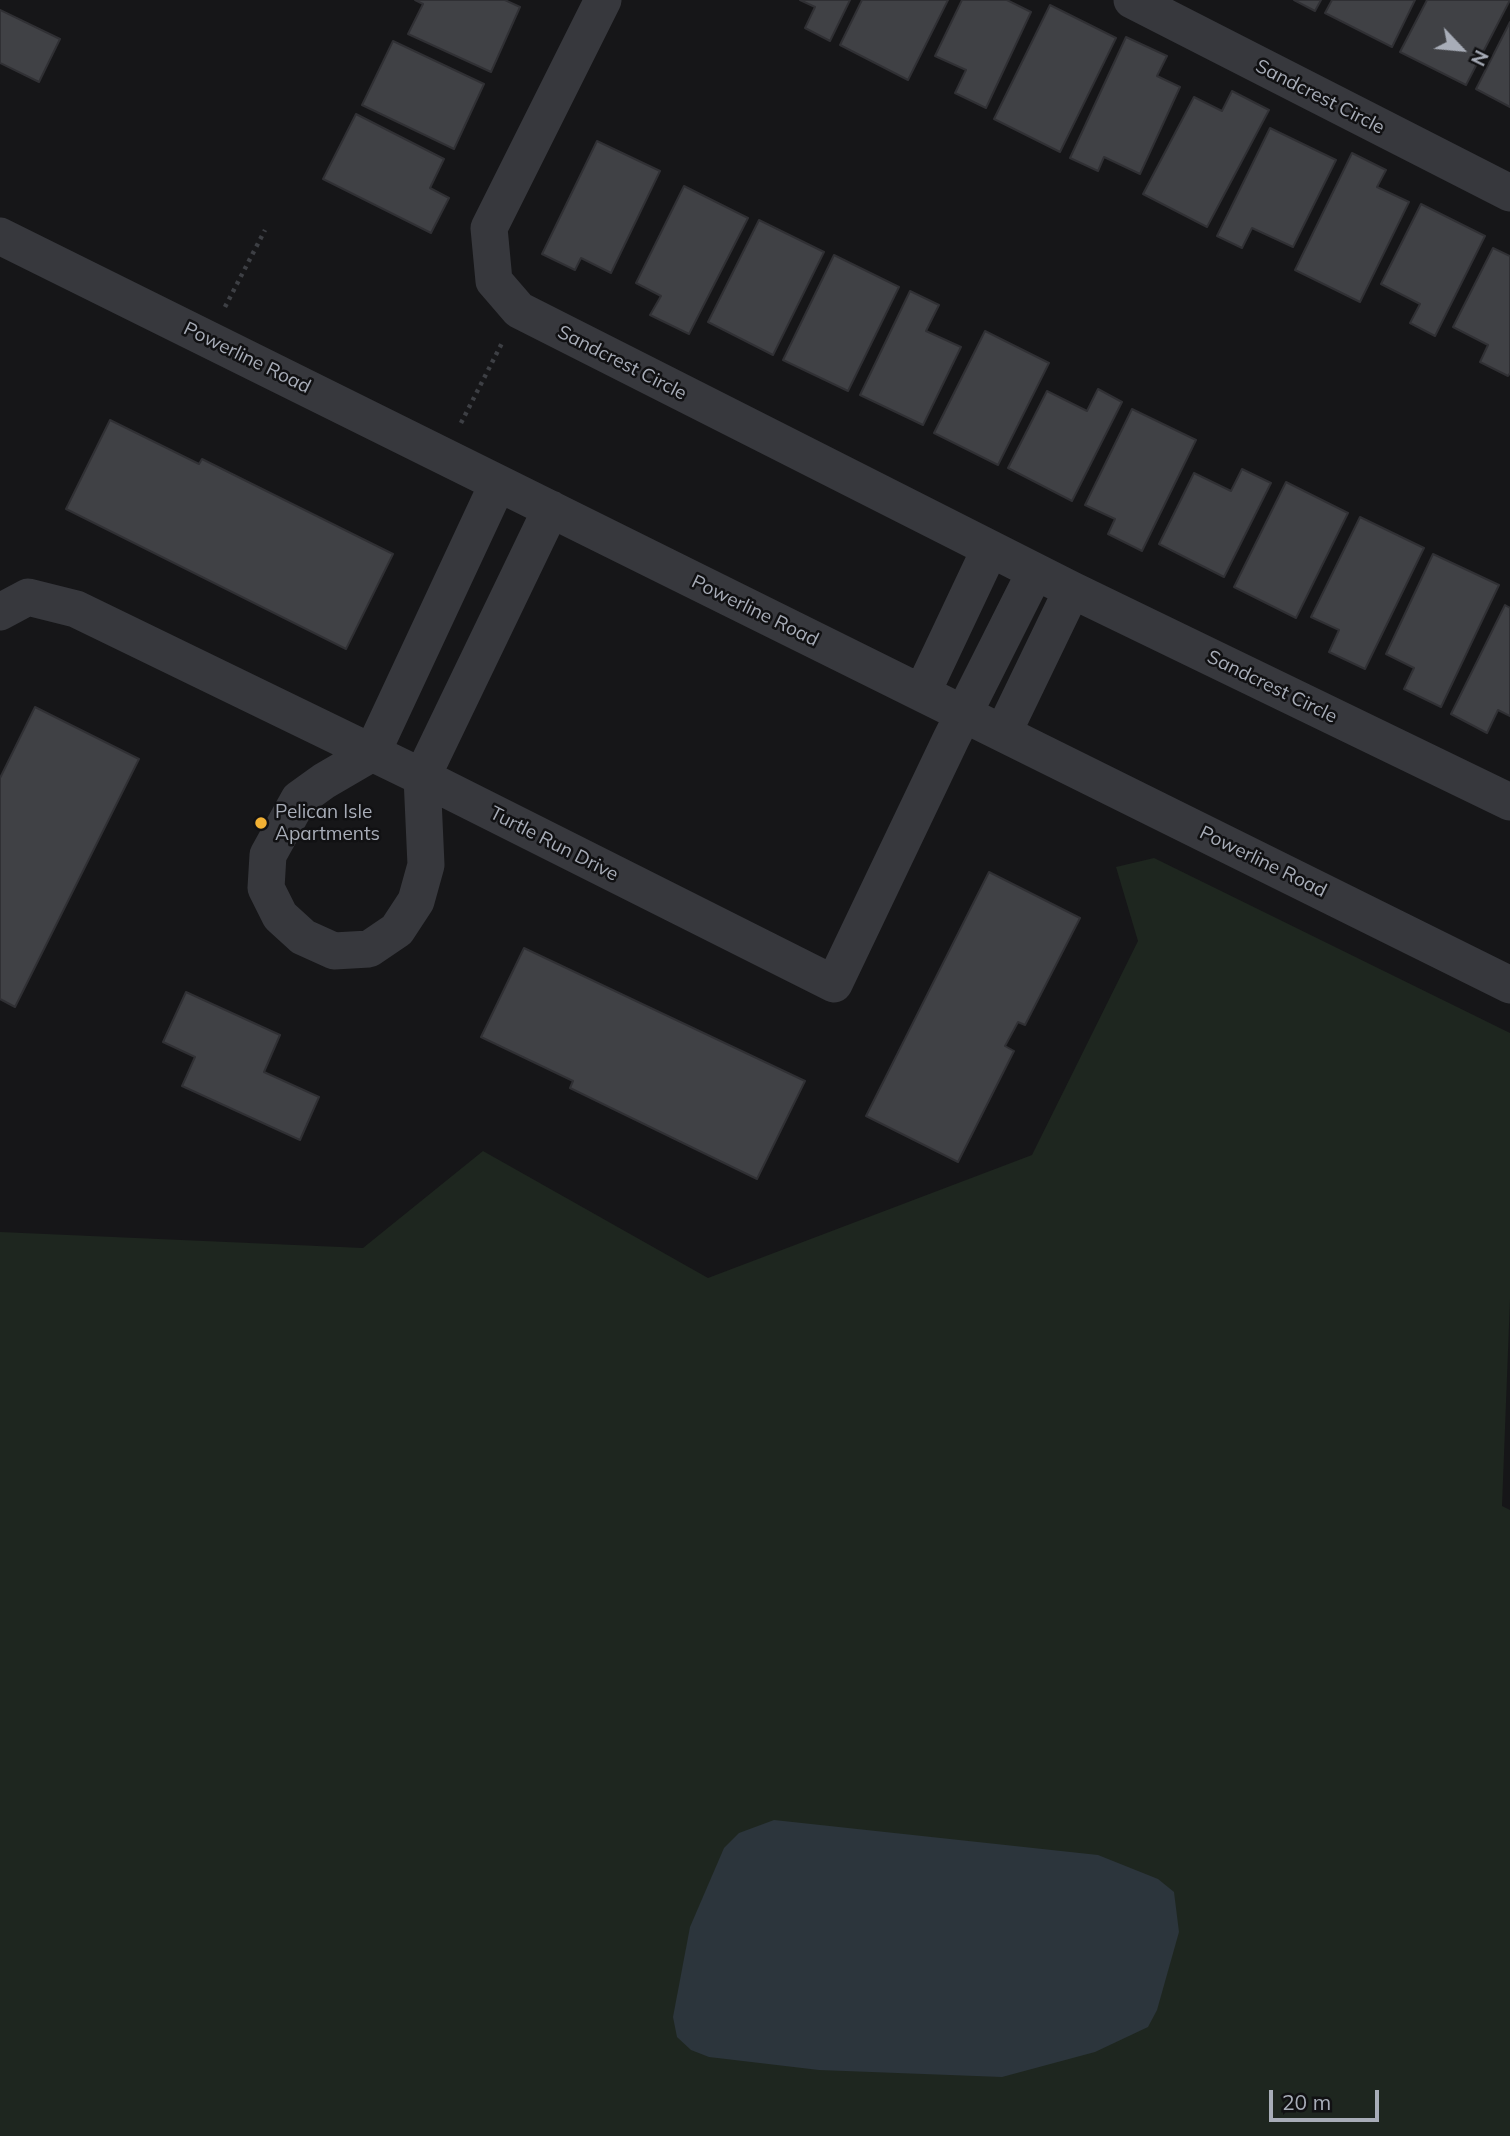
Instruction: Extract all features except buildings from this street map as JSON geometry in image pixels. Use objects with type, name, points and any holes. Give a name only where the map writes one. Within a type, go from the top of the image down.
[{"type":"street","name":"Sandcrest Circle","points":[[603,0],[489,228],[494,281],[519,310],[1035,572],[1510,802]]},
{"type":"street","name":"Sandcrest Circle","points":[[1132,0],[1510,193]]},
{"type":"street","name":"Powerline Road","points":[[0,236],[1510,985]]},
{"type":"street","points":[[498,483],[372,753],[299,799],[268,855],[266,888],[280,916],[303,937],[334,950],[369,949],[397,930],[415,901],[426,865],[422,777],[551,509]]},
{"type":"street","points":[[922,693],[990,549]]},
{"type":"street","points":[[964,714],[1035,572]]},
{"type":"street","points":[[1003,733],[1072,590]]},
{"type":"street","name":"Turtle Run Drive","points":[[0,612],[28,597],[76,609],[422,777],[834,984],[964,714]]},
{"type":"path","points":[[221,316],[265,230]]},
{"type":"path","points":[[444,456],[503,342]]},
{"type":"shaded area","points":[[1154,858],[1510,1033],[1510,1299],[1502,1506],[1510,1510],[1510,2136],[0,2136],[0,1232],[363,1248],[483,1151],[708,1278],[1032,1155],[1138,941],[1116,867]]},
{"type":"shaded area","points":[[774,1820],[1098,1855],[1158,1879],[1174,1892],[1179,1932],[1157,2010],[1148,2027],[1095,2052],[1002,2077],[819,2070],[709,2057],[691,2050],[677,2037],[673,2017],[690,1927],[724,1848],[739,1833]]},
{"type":"place","name":"Pelican Isle Apartments","points":[[261,823]]}]
